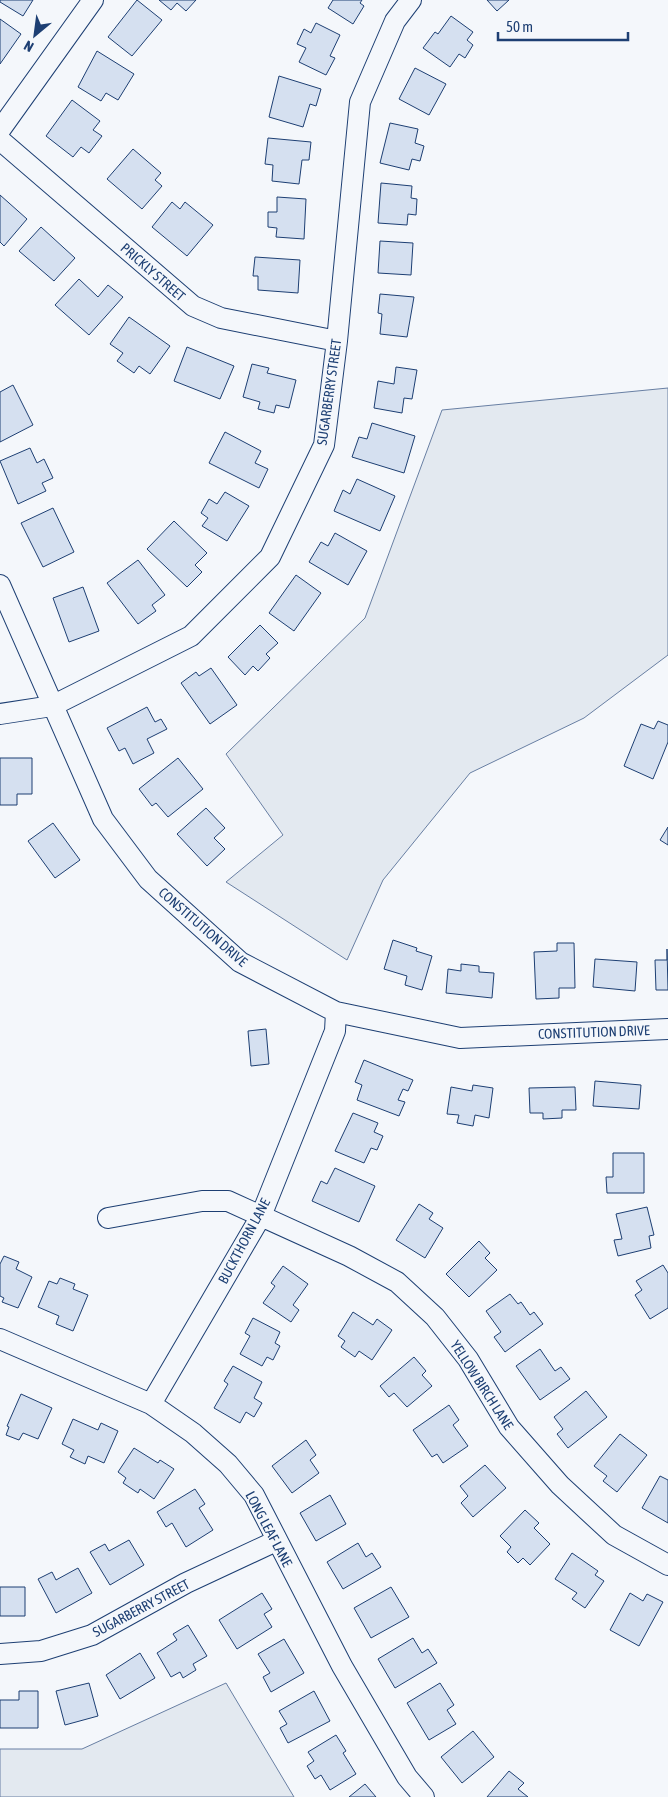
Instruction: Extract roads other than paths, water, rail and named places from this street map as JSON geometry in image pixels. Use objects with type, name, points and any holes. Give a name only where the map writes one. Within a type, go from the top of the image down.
[{"type":"street","points":[[0,130],[93,0]]},
{"type":"street","name":"SUGARBERRY STREET","points":[[0,714],[52,706],[191,636],[270,557],[324,445],[337,341],[360,102],[395,20],[411,0]]},
{"type":"street","name":"PRICKLY STREET","points":[[0,140],[193,306],[221,318],[337,341]]},
{"type":"street","name":"CONSTITUTION DRIVE","points":[[0,585],[103,818],[148,879],[240,962],[336,1012],[460,1038],[668,1029]]},
{"type":"street","name":"BUCKTHORN LANE","points":[[151,1404],[261,1216],[335,1031],[336,1012]]},
{"type":"street","name":"YELLOW BIRCH LANE","points":[[108,1218],[202,1201],[228,1201],[349,1256],[397,1282],[435,1317],[468,1359],[508,1427],[560,1485],[614,1535],[668,1565]]},
{"type":"street","name":"LONG LEAF LANE","points":[[0,1339],[151,1404],[193,1433],[228,1464],[254,1495],[276,1541],[347,1674],[407,1777],[424,1797]]},
{"type":"street","name":"SUGARBERRY STREET","points":[[0,1654],[41,1651],[92,1635],[186,1583],[276,1541]]}]
